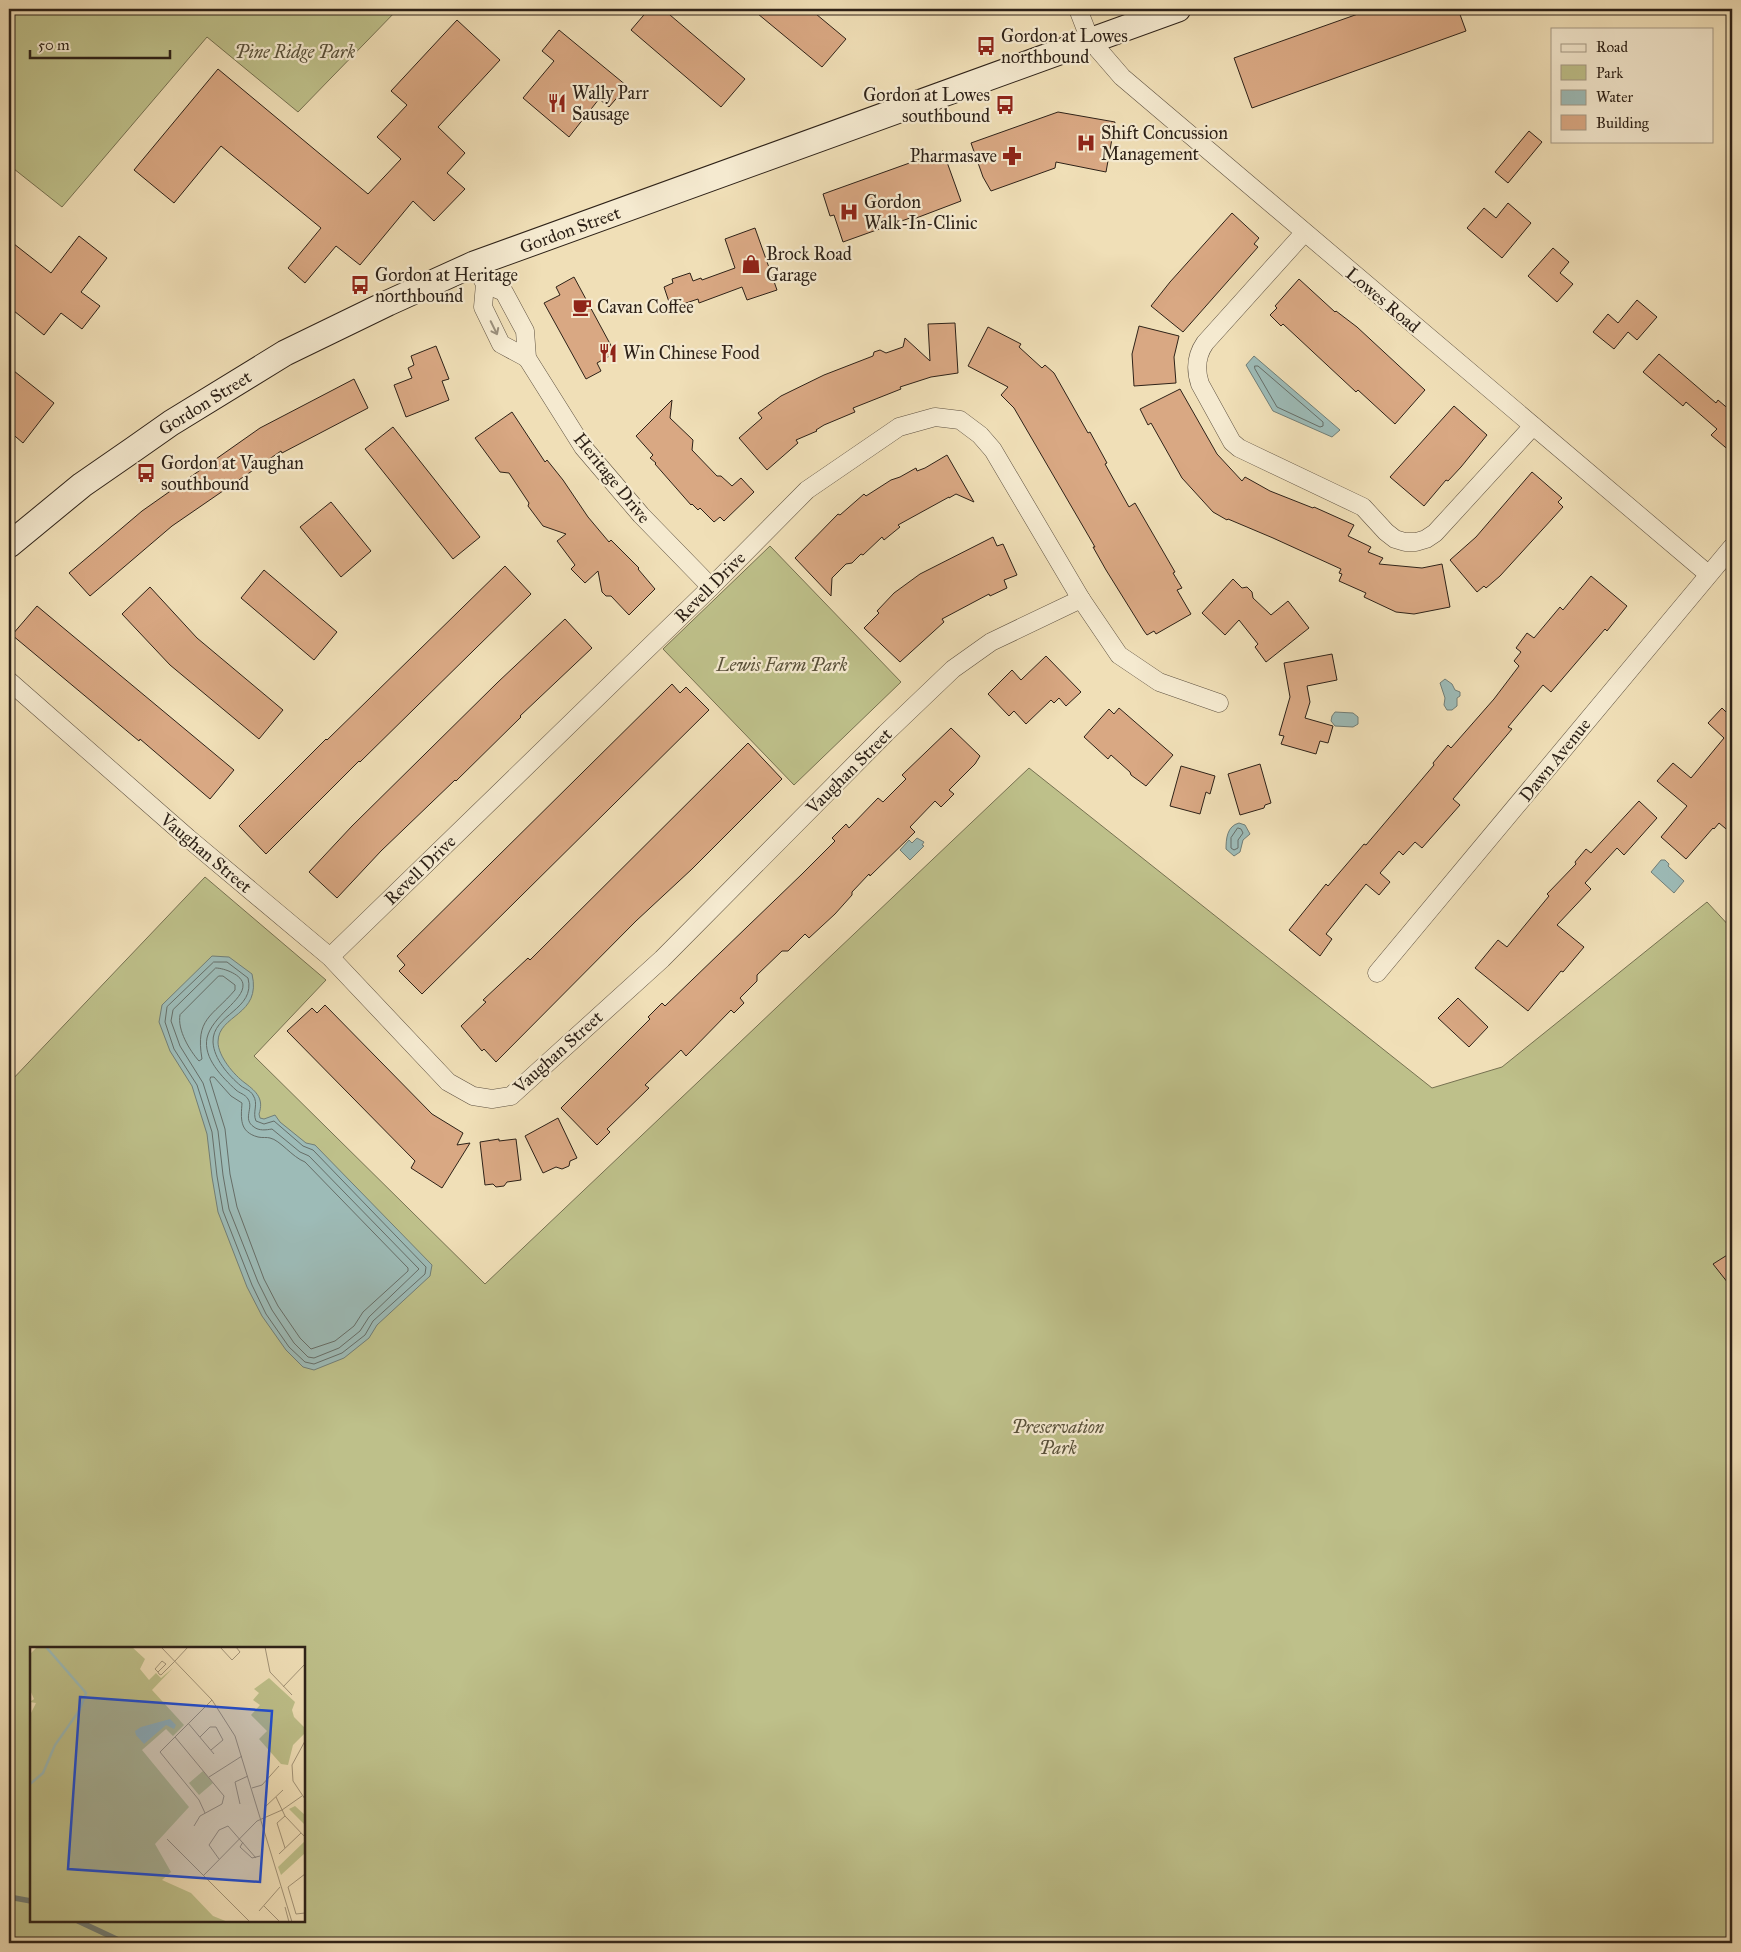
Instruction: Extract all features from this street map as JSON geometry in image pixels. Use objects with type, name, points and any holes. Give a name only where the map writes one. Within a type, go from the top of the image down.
[{"type":"main road","name":"Gordon Street","points":[[9,545],[82,485],[171,423],[285,353],[388,302],[479,274],[1090,40],[1178,9]]},
{"type":"street","name":"Lowes Road","points":[[1078,9],[1090,40],[1122,77],[1708,574]]},
{"type":"street","points":[[1304,233],[1205,343],[1197,358],[1197,376],[1200,384],[1232,442],[1239,448],[1363,507],[1395,539],[1405,542],[1416,542],[1435,534],[1532,426]]},
{"type":"street","name":"Heritage Drive","points":[[479,274],[483,307],[502,344],[527,358]]},
{"type":"street","name":"Heritage Drive","points":[[479,274],[504,292],[525,331],[527,358],[583,447],[641,515],[711,587]]},
{"type":"street","name":"Revell Drive","points":[[330,957],[711,587],[807,490],[898,427],[935,418],[960,420],[980,435],[993,450],[1081,599],[1120,656],[1159,682],[1219,703]]},
{"type":"street","name":"Dawn Avenue","points":[[1377,973],[1732,547]]},
{"type":"street","name":"Vaughan Street","points":[[9,681],[188,838],[330,957],[448,1082],[473,1096],[492,1099],[511,1096],[662,959],[886,733],[953,669],[991,642],[1081,599]]},
{"type":"green space","name":"Pine Ridge Park","points":[[9,9],[398,9],[298,112],[207,37],[62,207],[9,165]]},
{"type":"green space","name":"Lewis Farm Park","points":[[770,546],[901,682],[794,785],[663,649]]},
{"type":"green space","name":"Preservation Park","points":[[1029,768],[1432,1088],[1502,1067],[1707,902],[1732,929],[1732,1943],[9,1943],[9,1083],[205,877],[326,980],[254,1056],[485,1284]]},
{"type":"water","points":[[1254,356],[1340,430],[1332,437],[1273,411],[1246,365]]},
{"type":"water","points":[[1445,679],[1452,684],[1455,690],[1460,692],[1460,696],[1457,698],[1457,706],[1452,710],[1447,710],[1444,705],[1445,698],[1440,683]]},
{"type":"water","points":[[1335,712],[1353,713],[1358,717],[1358,724],[1353,727],[1335,726],[1331,721]]},
{"type":"water","points":[[1239,823],[1245,825],[1250,834],[1243,840],[1240,852],[1234,856],[1226,849],[1226,841],[1232,827]]},
{"type":"water","points":[[917,838],[924,842],[922,845],[924,846],[910,860],[900,850],[909,840],[912,843]]},
{"type":"water","points":[[1661,860],[1665,860],[1669,864],[1668,866],[1684,881],[1674,893],[1651,872]]},
{"type":"water","points":[[212,956],[229,957],[252,974],[253,988],[251,998],[246,1007],[225,1025],[220,1033],[218,1042],[227,1065],[258,1096],[261,1104],[260,1118],[264,1119],[275,1115],[280,1122],[306,1143],[315,1145],[432,1265],[430,1276],[377,1325],[369,1338],[344,1358],[314,1370],[303,1367],[286,1350],[262,1316],[247,1287],[218,1212],[207,1134],[192,1086],[170,1051],[159,1022],[162,1005]]},
{"type":"building","points":[[649,9],[663,9],[745,79],[721,107],[631,30]]},
{"type":"building","points":[[752,9],[810,9],[846,39],[822,67]]},
{"type":"building","points":[[1372,9],[1458,9],[1466,31],[1252,108],[1234,58]]},
{"type":"building","points":[[457,20],[500,60],[438,127],[465,153],[447,173],[465,189],[434,221],[413,201],[360,265],[336,246],[305,283],[288,268],[321,228],[221,146],[174,203],[134,170],[218,69],[368,194],[401,159],[377,137],[407,105],[391,91]]},
{"type":"building","points":[[559,30],[627,86],[609,107],[599,99],[569,137],[523,98],[554,61],[542,51]]},
{"type":"building","points":[[1058,112],[1115,122],[1106,172],[1056,162],[1055,168],[991,191],[983,177],[971,143]]},
{"type":"building","points":[[1529,131],[1542,142],[1508,183],[1495,172]]},
{"type":"building","points":[[943,151],[961,201],[911,220],[910,218],[843,242],[834,215],[830,216],[823,194]]},
{"type":"building","points":[[1508,203],[1531,223],[1502,258],[1467,228],[1484,208],[1496,218]]},
{"type":"building","points":[[1232,213],[1259,238],[1254,244],[1258,247],[1183,332],[1151,306]]},
{"type":"building","points":[[755,228],[777,290],[747,300],[742,287],[699,303],[698,299],[671,308],[664,287],[673,283],[672,279],[690,273],[693,281],[701,278],[702,280],[735,268],[725,239]]},
{"type":"building","points":[[79,236],[107,258],[81,292],[100,306],[82,329],[61,313],[44,335],[9,307],[9,240],[51,273]]},
{"type":"building","points":[[1553,248],[1569,262],[1560,273],[1573,284],[1557,302],[1528,276]]},
{"type":"building","points":[[574,277],[615,353],[597,363],[601,371],[586,379],[544,303],[560,295],[556,287]]},
{"type":"building","points":[[1299,279],[1335,312],[1357,327],[1425,390],[1395,424],[1358,390],[1356,392],[1283,324],[1281,326],[1270,315],[1277,308],[1275,306]]},
{"type":"building","points":[[1637,300],[1657,317],[1637,340],[1628,332],[1614,349],[1593,332],[1608,314],[1618,323]]},
{"type":"building","points":[[955,323],[958,373],[931,377],[900,387],[901,389],[853,408],[855,412],[824,425],[817,431],[796,440],[798,443],[767,470],[739,438],[762,418],[758,413],[781,396],[824,375],[873,356],[874,352],[880,350],[886,353],[903,347],[905,338],[930,361],[928,324]]},
{"type":"building","points":[[1139,326],[1179,336],[1174,357],[1176,383],[1134,386],[1132,354]]},
{"type":"building","points":[[988,327],[1021,344],[1019,347],[1042,368],[1045,365],[1054,373],[1088,433],[1090,432],[1129,507],[1135,503],[1175,572],[1173,573],[1182,588],[1177,590],[1191,614],[1156,634],[1154,631],[1147,635],[1144,631],[1106,570],[1093,547],[1095,547],[1014,408],[1001,395],[1008,387],[968,366]]},
{"type":"building","points":[[436,346],[449,379],[442,381],[449,400],[406,417],[394,385],[412,378],[408,368],[414,365],[411,356]]},
{"type":"building","points":[[1659,354],[1716,403],[1718,400],[1732,412],[1732,453],[1711,435],[1717,429],[1686,402],[1683,406],[1643,372]]},
{"type":"building","points":[[9,367],[54,403],[23,443],[9,431]]},
{"type":"building","points":[[354,379],[368,408],[282,453],[281,451],[172,526],[90,596],[69,573],[142,511],[260,428]]},
{"type":"building","points":[[1180,389],[1217,454],[1242,481],[1245,477],[1270,491],[1314,507],[1354,525],[1348,536],[1371,547],[1368,552],[1383,558],[1379,564],[1422,568],[1442,564],[1450,607],[1414,614],[1396,612],[1364,597],[1366,593],[1339,581],[1342,574],[1339,573],[1341,569],[1273,538],[1227,520],[1213,512],[1182,478],[1151,423],[1148,425],[1140,409]]},
{"type":"building","points":[[672,400],[670,418],[693,440],[692,450],[717,476],[721,476],[732,486],[741,478],[754,492],[724,521],[720,517],[714,522],[700,508],[698,510],[691,505],[650,458],[653,455],[636,436]]},
{"type":"building","points":[[1454,406],[1487,435],[1461,467],[1448,481],[1446,480],[1424,506],[1390,477]]},
{"type":"building","points":[[512,412],[545,462],[547,460],[563,480],[588,517],[609,542],[611,540],[639,568],[655,589],[629,615],[611,596],[606,596],[602,592],[598,571],[585,583],[571,569],[575,565],[557,541],[566,534],[543,526],[528,506],[529,503],[509,473],[500,472],[475,438]]},
{"type":"building","points":[[393,427],[480,537],[453,559],[365,449]]},
{"type":"building","points":[[947,455],[974,502],[956,494],[898,525],[900,527],[884,540],[882,537],[863,555],[861,554],[852,563],[846,564],[832,578],[831,596],[795,558],[838,514],[840,515],[864,494],[866,496],[891,480],[916,468],[917,471],[925,468]]},
{"type":"building","points":[[1532,472],[1562,498],[1558,502],[1563,507],[1500,576],[1486,588],[1484,586],[1477,592],[1450,560],[1476,537]]},
{"type":"building","points":[[331,502],[371,551],[341,577],[300,527]]},
{"type":"building","points":[[993,537],[997,546],[1003,544],[1017,575],[1004,580],[1007,588],[990,596],[989,594],[942,619],[944,622],[900,662],[864,628],[879,613],[877,611],[894,593],[920,574]]},
{"type":"building","points":[[505,566],[531,594],[266,854],[239,826]]},
{"type":"building","points":[[264,570],[337,632],[314,660],[241,598]]},
{"type":"building","points":[[1591,576],[1627,606],[1607,631],[1605,629],[1551,692],[1543,685],[1508,727],[1512,729],[1453,799],[1460,805],[1422,848],[1415,842],[1403,855],[1399,851],[1380,873],[1390,882],[1379,895],[1366,884],[1326,934],[1332,939],[1320,956],[1289,930],[1326,884],[1328,886],[1364,844],[1366,845],[1434,765],[1433,763],[1448,745],[1451,748],[1494,699],[1519,666],[1514,661],[1521,652],[1516,648],[1527,633],[1534,638],[1560,607],[1563,610]]},
{"type":"building","points":[[1233,579],[1242,588],[1247,587],[1252,592],[1253,598],[1271,615],[1288,601],[1309,628],[1266,662],[1255,647],[1258,644],[1239,620],[1225,635],[1202,613]]},
{"type":"building","points":[[150,587],[197,638],[283,710],[259,739],[170,665],[122,614]]},
{"type":"building","points":[[37,606],[234,770],[210,799],[140,739],[139,741],[12,635]]},
{"type":"building","points":[[565,619],[592,648],[520,716],[456,781],[381,851],[337,898],[309,872],[352,826],[498,682]]},
{"type":"building","points":[[1332,654],[1337,680],[1307,686],[1310,702],[1305,718],[1333,726],[1328,743],[1320,741],[1316,754],[1281,744],[1284,736],[1279,735],[1290,697],[1284,663]]},
{"type":"building","points":[[1046,656],[1081,692],[1066,706],[1059,698],[1054,703],[1051,700],[1026,724],[1014,711],[1009,716],[988,694],[1012,670],[1021,680]]},
{"type":"building","points":[[672,684],[680,693],[686,687],[709,710],[422,994],[399,971],[405,965],[397,956]]},
{"type":"building","points":[[1119,708],[1173,755],[1146,786],[1131,775],[1111,755],[1108,759],[1084,737],[1109,709],[1114,714]]},
{"type":"building","points":[[1722,708],[1732,718],[1732,834],[1719,823],[1686,859],[1661,837],[1687,806],[1657,781],[1673,763],[1691,778],[1724,738],[1708,723]]},
{"type":"building","points":[[951,728],[980,756],[975,764],[949,790],[954,794],[941,807],[935,801],[910,827],[915,832],[870,876],[869,874],[835,914],[809,938],[805,934],[788,951],[782,951],[757,975],[757,981],[740,998],[744,1003],[734,1013],[731,1010],[686,1056],[681,1050],[645,1085],[649,1088],[607,1129],[610,1132],[597,1145],[561,1108],[650,1019],[648,1017],[662,1003],[665,1006],[802,874],[835,841],[832,838],[846,824],[849,828],[878,798],[883,802],[906,779],[902,775]]},
{"type":"building","points":[[748,743],[782,779],[692,869],[636,921],[496,1062],[484,1049],[482,1051],[461,1026],[486,1002],[483,1000],[528,958],[530,960]]},
{"type":"building","points":[[1260,764],[1271,803],[1265,805],[1264,808],[1240,815],[1228,774]]},
{"type":"building","points":[[1181,766],[1215,776],[1210,794],[1206,792],[1200,814],[1170,806]]},
{"type":"building","points":[[1639,801],[1657,818],[1624,855],[1617,848],[1585,883],[1591,889],[1557,925],[1584,947],[1563,972],[1561,971],[1528,1011],[1475,968],[1498,940],[1507,947],[1549,896],[1547,894],[1576,864],[1575,862],[1586,849],[1591,853]]},
{"type":"building","points":[[1458,998],[1488,1027],[1469,1047],[1438,1018]]},
{"type":"building","points":[[325,1005],[432,1114],[463,1133],[457,1145],[470,1143],[442,1188],[411,1168],[415,1161],[287,1031],[312,1008],[317,1013]]},
{"type":"building","points":[[558,1118],[577,1158],[570,1161],[569,1166],[562,1169],[556,1167],[543,1173],[525,1136]]},
{"type":"building","points":[[499,1139],[499,1141],[516,1139],[521,1180],[507,1182],[504,1186],[496,1187],[493,1184],[485,1185],[480,1142]]},
{"type":"building","points":[[1732,1252],[1732,1288],[1713,1264]]},
{"type":"waterway","points":[[9,1897],[30,1901]]},
{"type":"waterway","points":[[80,1922],[125,1943]]},
{"type":"place","name":"Gordon at Lowes northbound","points":[[986,46]]},
{"type":"place","name":"Wally Parr Sausage","points":[[557,103]]},
{"type":"place","name":"Gordon at Lowes southbound","points":[[1005,105]]},
{"type":"place","name":"Shift Concussion Management","points":[[1086,143]]},
{"type":"place","name":"Pharmasave","points":[[1012,156]]},
{"type":"place","name":"Gordon Walk-In-Clinic","points":[[849,212]]},
{"type":"place","name":"Brock Road Garage","points":[[751,264]]},
{"type":"place","name":"Gordon at Heritage northbound","points":[[360,285]]},
{"type":"place","name":"Cavan Coffee","points":[[582,307]]},
{"type":"place","name":"Win Chinese Food","points":[[608,353]]},
{"type":"place","name":"Gordon at Vaughan southbound","points":[[146,473]]}]
